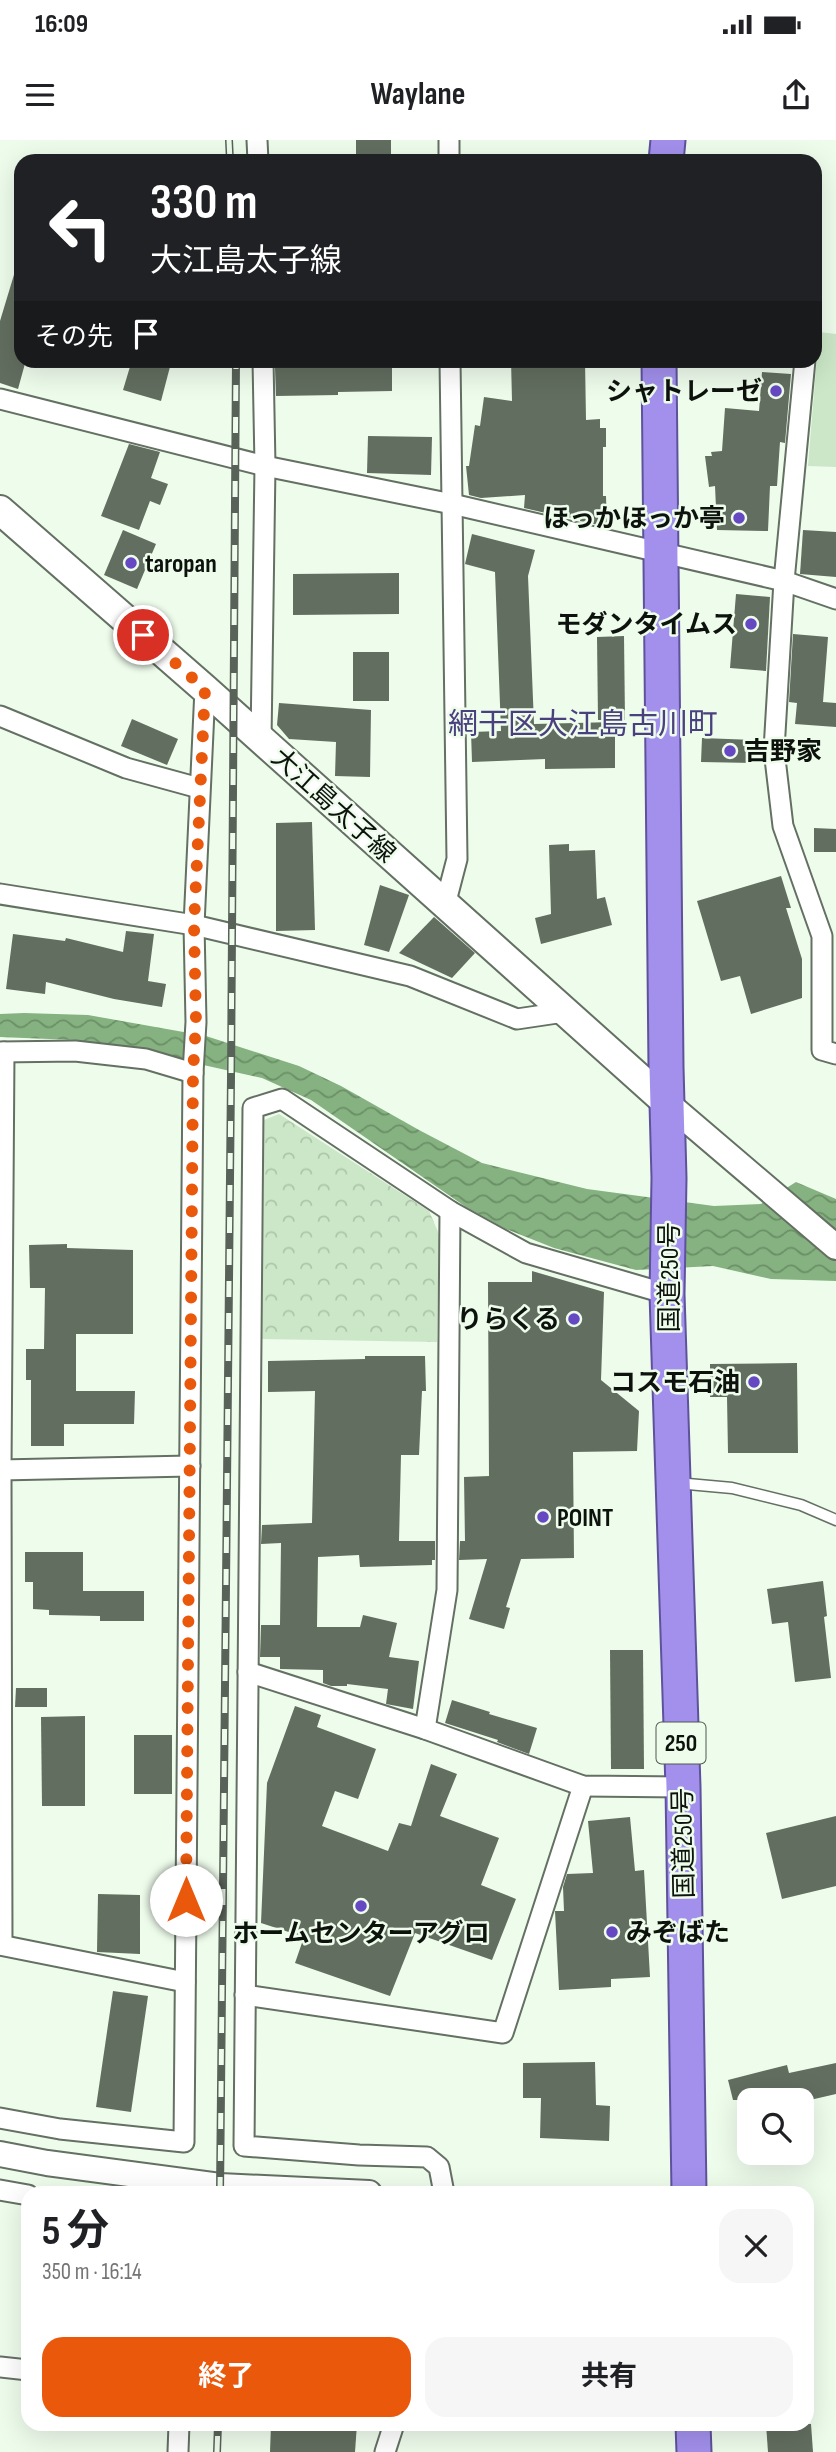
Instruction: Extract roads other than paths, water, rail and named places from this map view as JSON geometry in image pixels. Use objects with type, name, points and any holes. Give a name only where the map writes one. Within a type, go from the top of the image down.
[{"type":"highway","name":"国道250号","points":[[659,368],[669,1178],[667,1294],[683,1787],[689,2186]]},
{"type":"highway","points":[[693,2431],[694,2452]]},
{"type":"main road","name":"大江島太子線","points":[[0,510],[205,689],[666,1102]]},
{"type":"street","points":[[261,740],[265,466],[263,368]]},
{"type":"street","points":[[445,905],[457,859],[450,368]]},
{"type":"street","points":[[804,368],[784,581],[774,750],[783,826],[829,938],[822,1050],[836,1054]]},
{"type":"street","points":[[0,399],[265,466],[452,504],[784,581],[836,599]]},
{"type":"street","points":[[0,2118],[60,2129],[184,2142],[193,1073],[196,1022],[194,925],[205,689]]},
{"type":"street","points":[[0,716],[126,768],[199,788]]},
{"type":"street","points":[[0,894],[194,925],[410,976],[517,1019],[564,1012]]},
{"type":"street","points":[[185,1982],[1,1945],[2,1052],[75,1051],[146,1059],[193,1073]]},
{"type":"street","points":[[443,2186],[439,2167],[427,2157],[244,2146],[253,1108],[282,1100],[450,1211],[526,1254],[667,1294]]},
{"type":"street","points":[[666,1102],[836,1247]]},
{"type":"street","points":[[425,1729],[447,1590],[450,1211]]},
{"type":"street","points":[[1,1470],[190,1466]]},
{"type":"street","points":[[248,1672],[425,1729],[583,1786],[683,1787]]},
{"type":"street","points":[[245,1995],[503,2033],[583,1786]]},
{"type":"street","points":[[0,2154],[47,2164],[220,2186]]},
{"type":"street","points":[[0,2190],[21,2194]]},
{"type":"street","points":[[0,2367],[21,2369]]},
{"type":"street","points":[[178,2431],[178,2452]]},
{"type":"street","points":[[385,2452],[392,2431]]},
{"type":"lane","points":[[673,1483],[732,1488],[800,1505],[836,1520]]},
{"type":"water","points":[[0,1014],[88,1015],[206,1036],[299,1066],[482,1163],[587,1189],[714,1206],[761,1204],[796,1182],[836,1199],[836,1281],[771,1279],[713,1266],[636,1270],[554,1248],[506,1229],[466,1207],[311,1100],[262,1078],[134,1047],[74,1040],[0,1037]]},
{"type":"railway","points":[[229,140],[230,154]]},
{"type":"railway","points":[[220,2186],[236,368]]},
{"type":"railway","points":[[217,2452],[218,2431]]},
{"type":"place","name":"シャトレーゼ","points":[[776,391]]},
{"type":"place","name":"ほっかほっか亭","points":[[739,518]]},
{"type":"place","name":"taropan","points":[[131,563]]},
{"type":"place","name":"モダンタイムス","points":[[751,624]]},
{"type":"place","name":"吉野家","points":[[730,751]]},
{"type":"place","name":"りらくる","points":[[574,1319]]},
{"type":"place","name":"コスモ石油","points":[[754,1382]]},
{"type":"place","name":"POINT","points":[[543,1517]]},
{"type":"place","name":"ホームセンターアグロ","points":[[361,1906]]},
{"type":"place","name":"みぞばた","points":[[612,1932]]},
{"type":"district","name":"網干区大江島古川町","points":[[583,724]]}]
